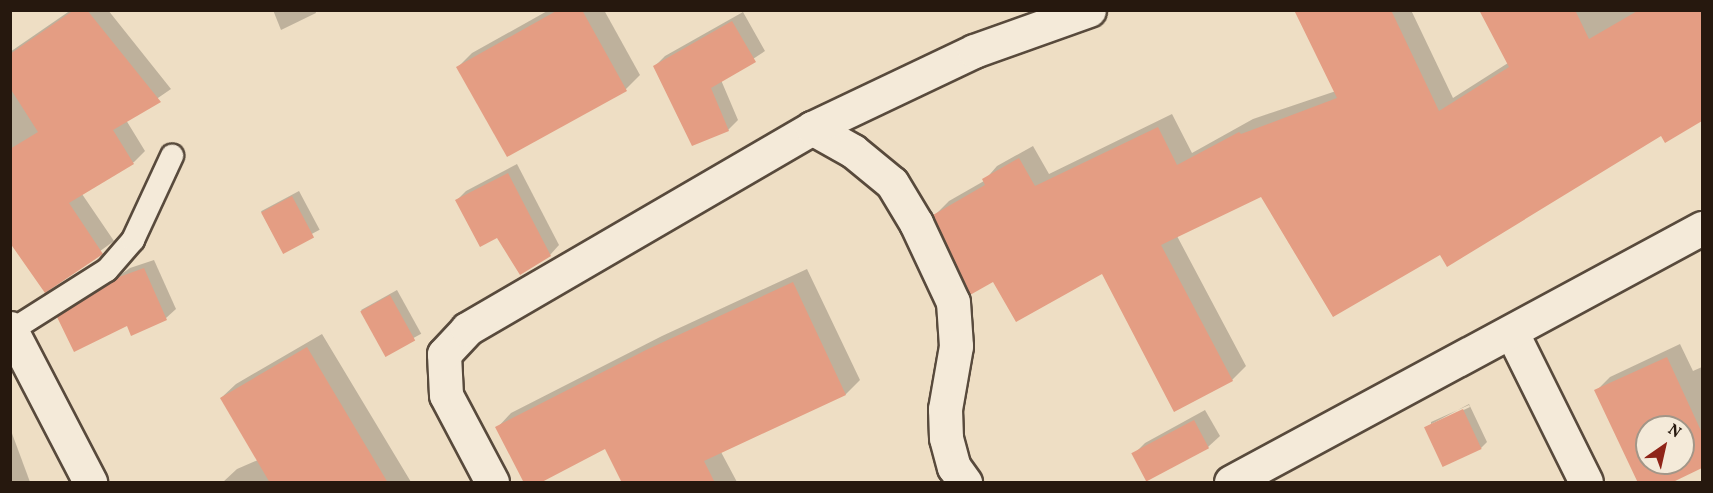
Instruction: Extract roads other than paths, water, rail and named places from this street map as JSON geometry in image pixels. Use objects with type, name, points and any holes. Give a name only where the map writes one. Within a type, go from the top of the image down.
[{"type":"street","points":[[492,483],[446,395],[444,354],[467,329],[812,128],[974,51],[1089,10]]},
{"type":"street","points":[[812,128],[853,151],[892,183],[916,223],[952,303],[956,346],[945,409],[946,438],[954,467],[965,483]]},
{"type":"street","points":[[1231,483],[1512,333],[1702,228]]},
{"type":"street","points":[[11,329],[90,483]]},
{"type":"street","points":[[1512,333],[1587,483]]},
{"type":"lane","points":[[11,329],[107,270],[133,240],[172,156]]}]
